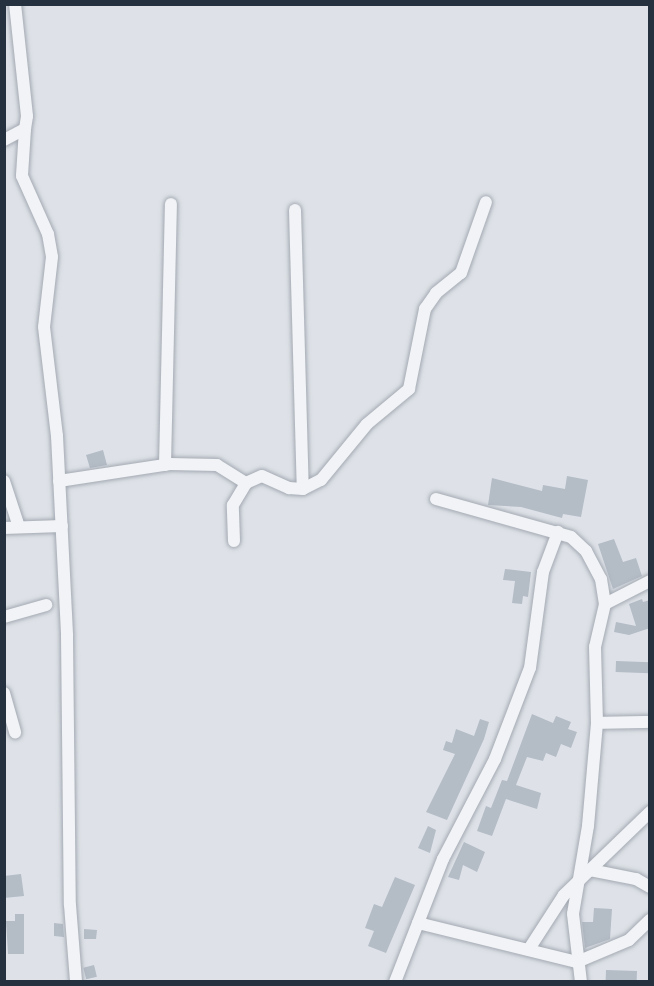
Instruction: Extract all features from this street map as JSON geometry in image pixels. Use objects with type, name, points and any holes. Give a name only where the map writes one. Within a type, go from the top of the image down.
[{"type":"street","points":[[15,4],[25,83],[22,176],[48,234],[52,257],[44,327],[59,481],[68,636],[70,905],[76,981]]},
{"type":"street","points":[[4,140],[25,129]]},
{"type":"street","points":[[234,541],[233,505],[246,483],[262,476],[289,488],[303,489],[321,480],[367,424],[409,389],[425,309],[436,293],[461,273],[486,202]]},
{"type":"street","points":[[165,465],[171,204]]},
{"type":"street","points":[[295,210],[303,489]]},
{"type":"street","points":[[59,481],[165,465],[217,465],[246,483]]},
{"type":"street","points":[[4,481],[19,526]]},
{"type":"street","points":[[436,499],[571,537],[586,551],[601,579],[605,604],[595,647],[597,723],[573,914],[581,981]]},
{"type":"street","points":[[4,528],[62,526]]},
{"type":"street","points":[[395,981],[443,859],[495,759],[530,668],[543,572],[558,532]]},
{"type":"street","points":[[605,604],[650,581]]},
{"type":"street","points":[[4,617],[46,605]]},
{"type":"street","points":[[4,693],[6,707],[15,732]]},
{"type":"street","points":[[597,723],[650,722]]},
{"type":"street","points":[[529,949],[564,895],[650,813]]},
{"type":"street","points":[[590,870],[636,879],[650,887]]},
{"type":"street","points":[[418,923],[577,962],[644,933],[650,920]]},
{"type":"building","points":[[103,450],[107,465],[90,468],[86,455]]},
{"type":"building","points":[[567,476],[588,480],[581,517],[563,514],[562,518],[521,507],[488,505],[492,478],[542,491],[543,485],[565,489]]},
{"type":"building","points":[[614,539],[623,562],[636,558],[642,576],[613,589],[598,544]]},
{"type":"building","points":[[505,569],[531,572],[528,597],[523,596],[522,604],[512,603],[515,581],[503,580]]},
{"type":"building","points":[[642,599],[643,602],[650,600],[650,628],[629,635],[614,632],[616,622],[636,626],[629,604]]},
{"type":"building","points":[[616,661],[650,662],[650,673],[616,672]]},
{"type":"building","points":[[532,714],[553,723],[556,716],[571,722],[568,729],[577,732],[571,748],[561,744],[556,757],[546,753],[543,761],[527,757],[516,785],[541,793],[537,809],[506,799],[492,836],[477,831],[486,806],[491,808],[502,780],[507,781]]},
{"type":"building","points":[[480,719],[489,722],[484,739],[447,820],[426,812],[455,754],[443,750],[446,741],[452,743],[456,729],[474,736]]},
{"type":"building","points":[[428,826],[436,830],[430,853],[418,848]]},
{"type":"building","points":[[464,842],[485,852],[477,872],[463,865],[459,880],[448,877]]},
{"type":"building","points":[[21,874],[24,896],[4,898],[4,876]]},
{"type":"building","points":[[395,877],[415,885],[386,953],[368,946],[374,931],[365,928],[374,904],[382,907]]},
{"type":"building","points":[[594,908],[612,909],[610,939],[585,948],[582,922],[593,922]]},
{"type":"building","points":[[15,914],[24,914],[24,954],[8,954],[6,921],[15,921]]},
{"type":"building","points":[[54,923],[63,924],[64,937],[54,936]]},
{"type":"building","points":[[84,929],[97,930],[96,939],[84,939]]},
{"type":"building","points":[[94,965],[97,977],[86,979],[83,968]]},
{"type":"building","points":[[606,970],[637,971],[637,982],[606,981]]}]
